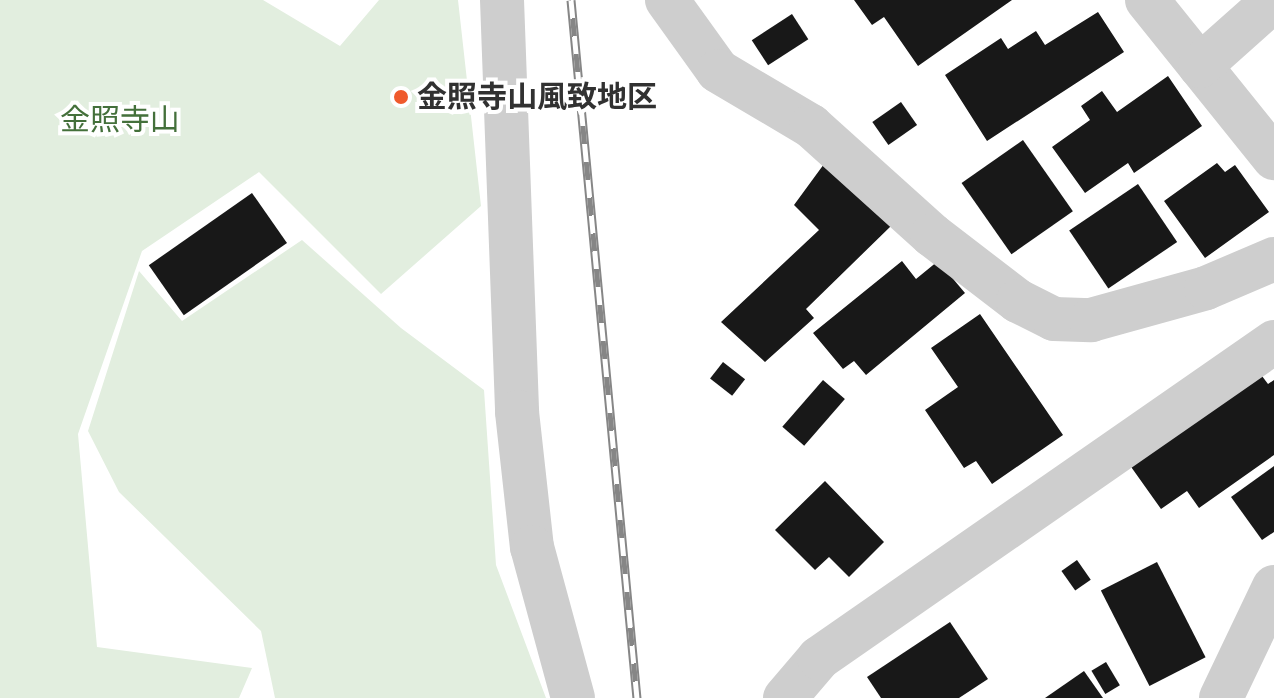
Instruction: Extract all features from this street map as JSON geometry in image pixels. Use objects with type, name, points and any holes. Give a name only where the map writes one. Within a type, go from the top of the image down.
[{"type":"street","points":[[502,0],[517,412],[532,547],[573,698]]},
{"type":"street","points":[[667,0],[718,71],[811,126],[932,235],[1018,301],[1054,319],[1091,320],[1206,288],[1274,259]]},
{"type":"street","points":[[1147,0],[1274,158]]},
{"type":"street","points":[[1200,66],[1274,0]]},
{"type":"street","points":[[785,698],[819,658],[1274,342]]},
{"type":"street","points":[[1221,698],[1274,587]]},
{"type":"green space","name":"金照寺山","points":[[0,0],[263,0],[340,46],[379,0],[458,0],[481,206],[381,294],[259,172],[142,251],[78,434],[97,647],[252,668],[239,698],[0,698]]},
{"type":"green space","points":[[302,240],[401,328],[484,390],[496,565],[546,698],[275,698],[261,631],[119,492],[88,431],[139,271],[182,321]]},
{"type":"building","points":[[854,0],[1012,0],[918,66],[884,17],[872,25]]},
{"type":"building","points":[[1098,12],[1124,52],[987,141],[945,75],[1001,38],[1008,49],[1036,31],[1045,45]]},
{"type":"building","points":[[792,14],[808,39],[768,65],[752,40]]},
{"type":"building","points":[[1168,76],[1202,126],[1134,173],[1128,163],[1085,193],[1052,147],[1090,120],[1081,106],[1102,91],[1117,112]]},
{"type":"building","points":[[901,102],[917,125],[888,145],[872,122]]},
{"type":"building","points":[[1023,140],[1073,211],[1011,254],[962,183]]},
{"type":"building","points":[[1217,163],[1225,172],[1235,165],[1269,212],[1205,258],[1164,201]]},
{"type":"building","points":[[824,164],[891,226],[806,309],[814,318],[765,362],[721,322],[819,230],[794,205]]},
{"type":"building","points":[[1138,184],[1177,242],[1108,288],[1069,230]]},
{"type":"building","points":[[252,193],[287,243],[184,315],[149,265]]},
{"type":"building","points":[[902,261],[916,279],[938,261],[965,293],[866,375],[854,361],[843,369],[813,333]]},
{"type":"building","points":[[980,314],[1063,435],[992,484],[976,461],[964,468],[925,410],[958,387],[931,348]]},
{"type":"building","points":[[723,362],[745,379],[732,396],[710,379]]},
{"type":"building","points":[[1259,372],[1268,384],[1274,380],[1274,455],[1199,508],[1187,491],[1161,509],[1129,464]]},
{"type":"building","points":[[823,380],[845,399],[804,446],[782,427]]},
{"type":"building","points":[[1274,466],[1274,532],[1262,540],[1231,497]]},
{"type":"building","points":[[825,481],[884,542],[849,577],[829,557],[815,570],[775,530]]},
{"type":"building","points":[[1077,560],[1091,580],[1075,591],[1061,571]]},
{"type":"building","points":[[1157,562],[1206,657],[1149,686],[1101,591]]},
{"type":"building","points":[[950,622],[988,679],[959,698],[881,698],[867,677]]},
{"type":"building","points":[[1106,662],[1120,685],[1105,694],[1091,671]]},
{"type":"building","points":[[1084,671],[1103,698],[1045,698]]},
{"type":"railway","points":[[571,0],[637,698]]},
{"type":"place","name":"金照寺山風致地区","points":[[401,97]]}]
